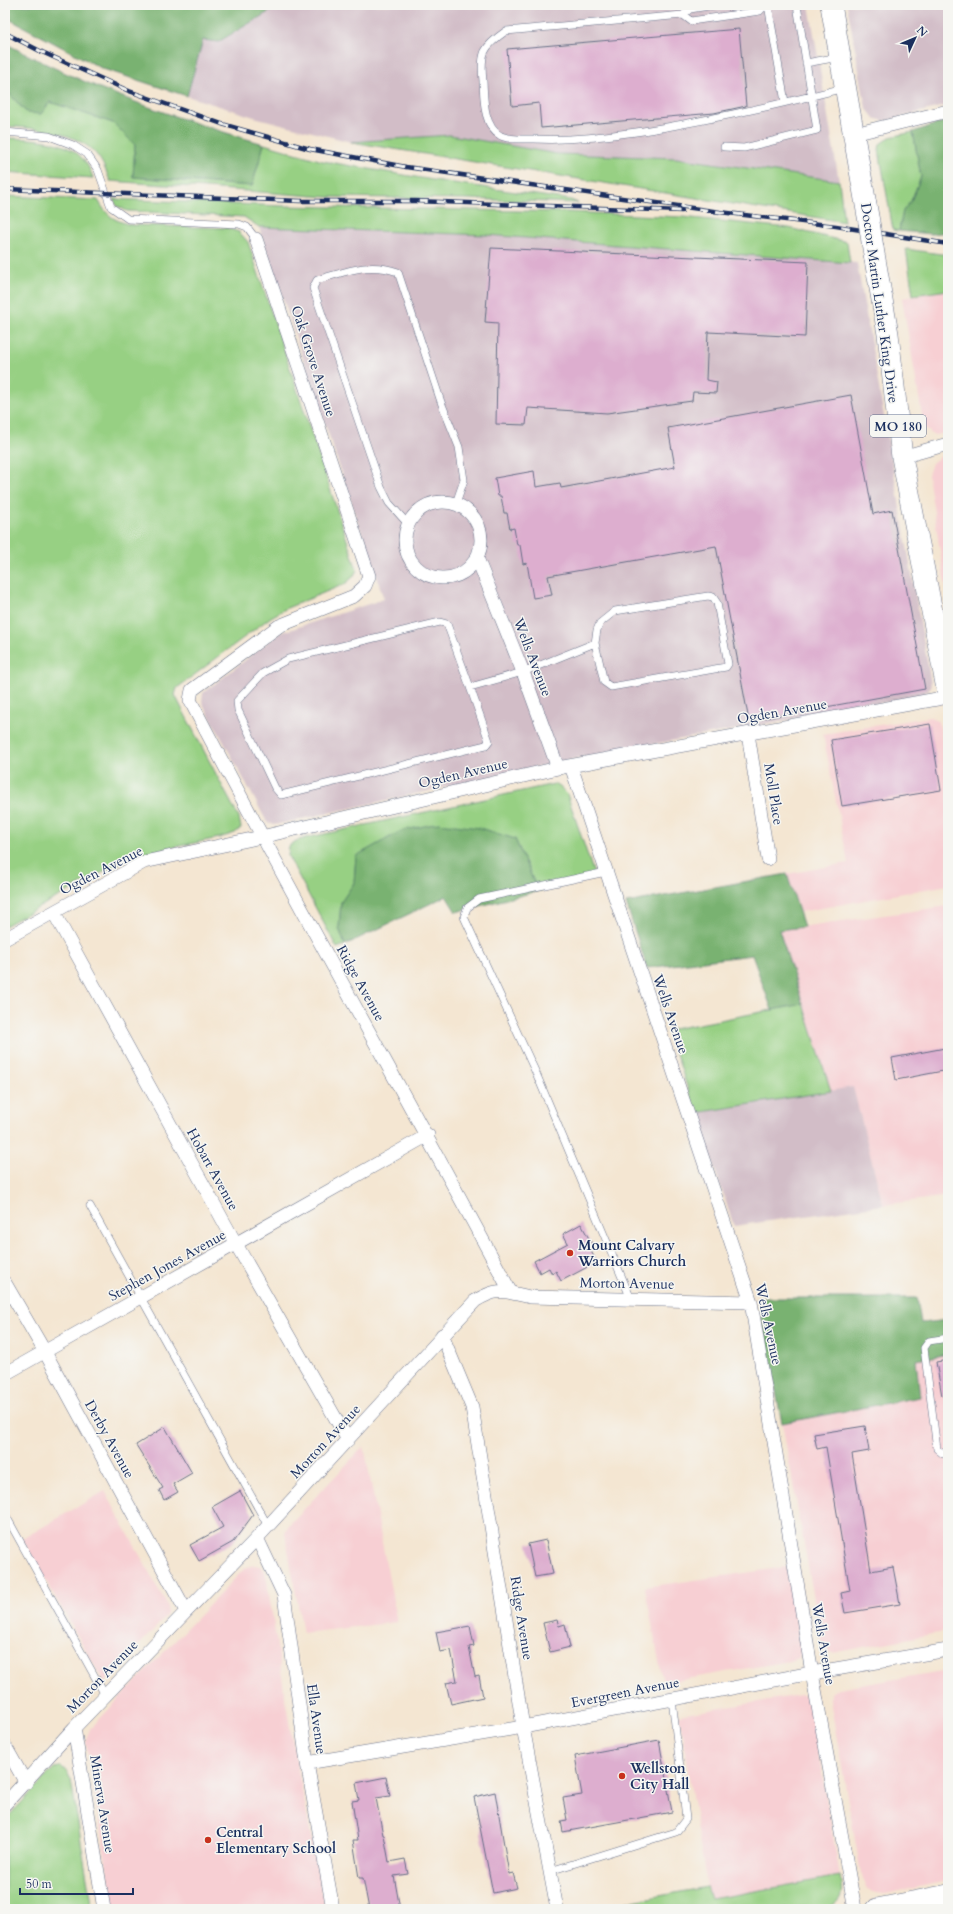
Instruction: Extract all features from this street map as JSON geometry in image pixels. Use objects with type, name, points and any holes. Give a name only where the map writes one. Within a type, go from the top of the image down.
[{"type":"main road","name":"Doctor Martin Luther King Drive","points":[[831,5],[888,334],[902,457],[947,688]]},
{"type":"main road","points":[[877,1909],[948,1895]]},
{"type":"street","points":[[854,134],[948,111]]},
{"type":"street","name":"Oak Grove Avenue","points":[[192,690],[279,626],[354,596],[365,586],[369,576],[256,238]]},
{"type":"street","points":[[902,457],[948,444]]},
{"type":"street","points":[[443,501],[456,503],[467,510],[478,526],[481,545],[477,558],[469,567],[459,574],[441,577],[424,573],[414,565],[407,555],[404,543],[405,531],[410,519],[419,509],[430,503],[443,501]]},
{"type":"street","name":"Wells Avenue","points":[[477,558],[523,672],[558,768]]},
{"type":"street","name":"Ogden Avenue","points":[[5,939],[144,862],[261,837],[558,768],[748,734],[947,688]]},
{"type":"street","name":"Ridge Avenue","points":[[192,690],[190,700],[261,837],[428,1135],[510,1291]]},
{"type":"street","name":"Moll Place","points":[[748,734],[768,859]]},
{"type":"street","name":"Wells Avenue","points":[[571,766],[751,1302],[812,1673],[855,1909]]},
{"type":"street","name":"Hobart Avenue","points":[[54,913],[236,1244],[348,1440]]},
{"type":"street","name":"Stephen Jones Avenue","points":[[5,1374],[428,1135]]},
{"type":"street","name":"Derby Avenue","points":[[5,1283],[45,1352],[186,1611]]},
{"type":"street","name":"Morton Avenue","points":[[5,1804],[105,1695],[258,1538],[442,1335],[475,1301],[486,1294],[510,1291],[530,1297],[751,1302]]},
{"type":"street","name":"Ridge Avenue","points":[[442,1335],[472,1407],[523,1728],[557,1909]]},
{"type":"street","name":"Ella Avenue","points":[[258,1538],[284,1595],[307,1763],[333,1909]]},
{"type":"street","name":"Evergreen Avenue","points":[[307,1763],[523,1728],[812,1673],[948,1650]]},
{"type":"street","name":"Minerva Avenue","points":[[74,1728],[104,1909]]},
{"type":"street","points":[[5,1746],[26,1782]]},
{"type":"lane","points":[[715,5],[690,9],[683,15],[506,32],[485,48],[480,62],[486,111],[492,129],[502,136],[520,139],[547,140],[595,138],[677,126],[768,107],[846,87]]},
{"type":"lane","points":[[683,15],[691,21],[760,11],[765,5]]},
{"type":"lane","points":[[768,5],[786,102]]},
{"type":"lane","points":[[724,147],[744,148],[817,130],[797,5]]},
{"type":"lane","points":[[806,63],[841,57]]},
{"type":"lane","name":"Oak Grove Avenue","points":[[5,132],[49,136],[73,145],[87,154],[98,170],[111,207],[128,219],[239,224],[247,227],[256,238]]},
{"type":"lane","points":[[408,524],[388,503],[381,487],[312,288],[317,280],[368,266],[388,268],[398,272],[441,402],[459,447],[464,480],[456,503]]},
{"type":"lane","points":[[708,596],[713,597],[717,603],[728,664],[726,667],[611,687],[604,682],[595,643],[597,630],[600,623],[615,611],[708,596]]},
{"type":"lane","points":[[440,622],[447,624],[470,687],[489,741],[486,745],[281,794],[275,788],[238,710],[237,701],[262,673],[288,659],[440,622]]},
{"type":"lane","points":[[470,687],[523,672],[595,643]]},
{"type":"lane","points":[[606,872],[479,899],[467,908],[464,917],[536,1073],[631,1299]]},
{"type":"lane","points":[[90,1206],[268,1526]]},
{"type":"lane","points":[[948,1338],[929,1341],[924,1348],[937,1448],[943,1454],[948,1452]]},
{"type":"lane","points":[[5,1514],[105,1695]]},
{"type":"lane","points":[[550,1871],[676,1832],[686,1819],[672,1700]]},
{"type":"shaded area","points":[[279,5],[809,5],[839,181],[676,158],[557,154],[450,135],[351,142],[254,117],[187,96],[203,39],[218,42]]},
{"type":"shaded area","points":[[847,5],[948,5],[948,105],[884,121],[874,118],[866,108]]},
{"type":"shaded area","points":[[259,227],[487,235],[857,263],[931,683],[929,690],[920,696],[582,757],[274,825],[267,822],[202,702],[203,693],[280,633],[384,599]]},
{"type":"shaded area","points":[[948,290],[948,433],[933,435],[924,427],[902,298]]},
{"type":"shaded area","points":[[948,454],[948,601],[928,475],[932,463],[941,456]]},
{"type":"shaded area","points":[[930,717],[937,720],[940,727],[948,780],[948,885],[800,912],[787,874],[848,863],[823,734]]},
{"type":"shaded area","points":[[948,906],[948,1196],[883,1205],[853,1088],[831,1091],[779,930]]},
{"type":"shaded area","points":[[853,1087],[883,1205],[734,1226],[696,1113]]},
{"type":"shaded area","points":[[948,1354],[948,1631],[832,1653],[826,1650],[822,1643],[782,1423],[920,1397],[916,1360]]},
{"type":"shaded area","points":[[364,1446],[397,1622],[303,1633],[285,1533],[288,1526]]},
{"type":"shaded area","points":[[105,1491],[168,1607],[167,1614],[160,1623],[104,1682],[22,1539]]},
{"type":"shaded area","name":"Central Elementary School","points":[[253,1565],[260,1566],[266,1575],[290,1728],[325,1909],[114,1909],[86,1744],[87,1736],[91,1728],[245,1568]]},
{"type":"shaded area","points":[[787,1567],[801,1649],[799,1658],[790,1661],[663,1683],[645,1587]]},
{"type":"shaded area","points":[[948,1670],[948,1881],[885,1894],[867,1890],[862,1879],[830,1693],[838,1689]]},
{"type":"shaded area","points":[[800,1695],[808,1698],[810,1705],[840,1876],[710,1899],[679,1715]]},
{"type":"green space","points":[[5,5],[249,5],[272,10],[218,42],[203,40],[187,96],[103,69],[5,17]]},
{"type":"green space","points":[[5,43],[68,74],[132,101],[197,124],[264,144],[252,186],[133,177],[135,145],[113,123],[50,102],[41,114],[27,113],[5,89]]},
{"type":"green space","points":[[5,89],[27,113],[50,102],[113,123],[135,145],[133,177],[252,186],[264,144],[323,161],[433,180],[571,200],[578,203],[467,199],[327,197],[110,181],[96,154],[88,146],[78,140],[54,132],[5,126]]},
{"type":"green space","points":[[948,120],[948,232],[932,234],[899,231],[903,211],[911,201],[921,177],[913,132]]},
{"type":"green space","points":[[913,132],[921,177],[911,201],[903,211],[899,231],[893,230],[879,150],[880,144],[890,137]]},
{"type":"green space","points":[[450,135],[557,154],[676,158],[839,181],[844,222],[351,142]]},
{"type":"green space","points":[[5,138],[45,141],[69,148],[79,155],[87,165],[93,178],[5,172]]},
{"type":"green space","points":[[5,196],[98,200],[104,210],[111,217],[131,225],[227,228],[239,232],[248,242],[357,570],[353,577],[345,584],[287,608],[271,617],[177,688],[175,695],[239,818],[241,828],[235,833],[219,838],[145,853],[123,861],[5,926]]},
{"type":"green space","points":[[113,199],[283,206],[567,212],[682,217],[789,228],[847,242],[850,263],[487,235],[259,227],[244,217],[127,211],[117,206]]},
{"type":"green space","points":[[906,249],[948,255],[948,290],[913,295]]},
{"type":"green space","points":[[554,784],[560,787],[567,794],[595,877],[538,891],[515,839],[356,856],[354,883],[341,903],[339,928],[345,945],[337,948],[288,856],[289,846],[296,841],[306,838]]},
{"type":"green space","points":[[438,823],[480,828],[515,839],[538,891],[456,912],[446,896],[345,945],[339,928],[341,902],[354,883],[356,856],[401,831]]},
{"type":"green space","points":[[787,874],[804,927],[779,930],[803,1004],[772,1010],[752,955],[647,968],[626,903]]},
{"type":"green space","points":[[803,1004],[831,1091],[696,1113],[668,1030]]},
{"type":"green space","points":[[758,1298],[917,1298],[921,1323],[948,1320],[948,1354],[916,1360],[920,1397],[782,1423]]},
{"type":"green space","points":[[60,1767],[67,1772],[71,1780],[92,1909],[5,1909],[5,1820],[54,1768]]},
{"type":"green space","points":[[840,1876],[840,1897],[835,1904],[824,1909],[590,1909],[707,1887],[711,1899]]},
{"type":"building","points":[[739,29],[746,106],[714,113],[541,128],[539,103],[512,106],[507,49]]},
{"type":"building","points":[[491,248],[808,262],[805,337],[708,332],[706,380],[717,382],[716,393],[693,392],[692,401],[607,413],[528,408],[526,425],[496,424],[498,323],[485,322]]},
{"type":"building","points":[[851,395],[873,514],[892,510],[925,689],[749,721],[716,546],[548,576],[552,595],[533,598],[527,563],[523,564],[520,545],[517,545],[514,528],[510,529],[507,513],[504,513],[501,496],[498,496],[495,478],[534,471],[536,487],[560,483],[561,488],[675,467],[668,428]]},
{"type":"building","points":[[930,724],[941,790],[842,806],[831,740]]},
{"type":"building","points":[[945,1048],[948,1070],[896,1080],[892,1058]]},
{"type":"building","name":"Mount Calvary Warriors Church","points":[[581,1224],[592,1244],[588,1246],[597,1262],[561,1281],[556,1271],[552,1274],[549,1268],[540,1273],[534,1261],[568,1243],[563,1234]]},
{"type":"building","points":[[948,1360],[948,1396],[942,1396],[936,1362]]},
{"type":"building","points":[[865,1426],[869,1451],[852,1454],[871,1571],[893,1567],[900,1604],[845,1613],[841,1593],[850,1591],[826,1447],[817,1449],[814,1434]]},
{"type":"building","points":[[165,1427],[192,1473],[173,1484],[178,1492],[164,1500],[159,1490],[163,1488],[136,1445]]},
{"type":"building","points":[[240,1491],[253,1515],[233,1542],[199,1561],[190,1545],[223,1527],[212,1507]]},
{"type":"building","points":[[546,1540],[553,1574],[535,1577],[528,1544]]},
{"type":"building","points":[[557,1620],[559,1626],[565,1624],[570,1647],[550,1652],[543,1623]]},
{"type":"building","points":[[470,1626],[474,1646],[469,1647],[475,1677],[479,1676],[483,1697],[451,1704],[446,1683],[457,1681],[451,1650],[440,1652],[436,1632]]},
{"type":"building","name":"Wellston City Hall","points":[[659,1740],[672,1812],[563,1832],[561,1821],[567,1820],[563,1798],[582,1795],[575,1756]]},
{"type":"building","points":[[386,1777],[390,1796],[376,1798],[389,1862],[405,1859],[408,1874],[394,1876],[400,1909],[369,1909],[363,1878],[359,1878],[353,1840],[358,1840],[352,1801],[359,1800],[356,1783]]},
{"type":"building","points":[[495,1792],[509,1874],[513,1873],[517,1888],[493,1893],[474,1797]]},
{"type":"railway","points":[[5,33],[42,52],[129,91],[222,124],[310,149],[406,167],[720,212],[836,226],[948,244]]},
{"type":"railway","points":[[5,189],[301,201],[415,201],[682,211]]},
{"type":"place","name":"Mount Calvary Warriors Church","points":[[570,1253]]},
{"type":"place","name":"Wellston City Hall","points":[[622,1776]]},
{"type":"place","name":"Central Elementary School","points":[[208,1840]]}]
